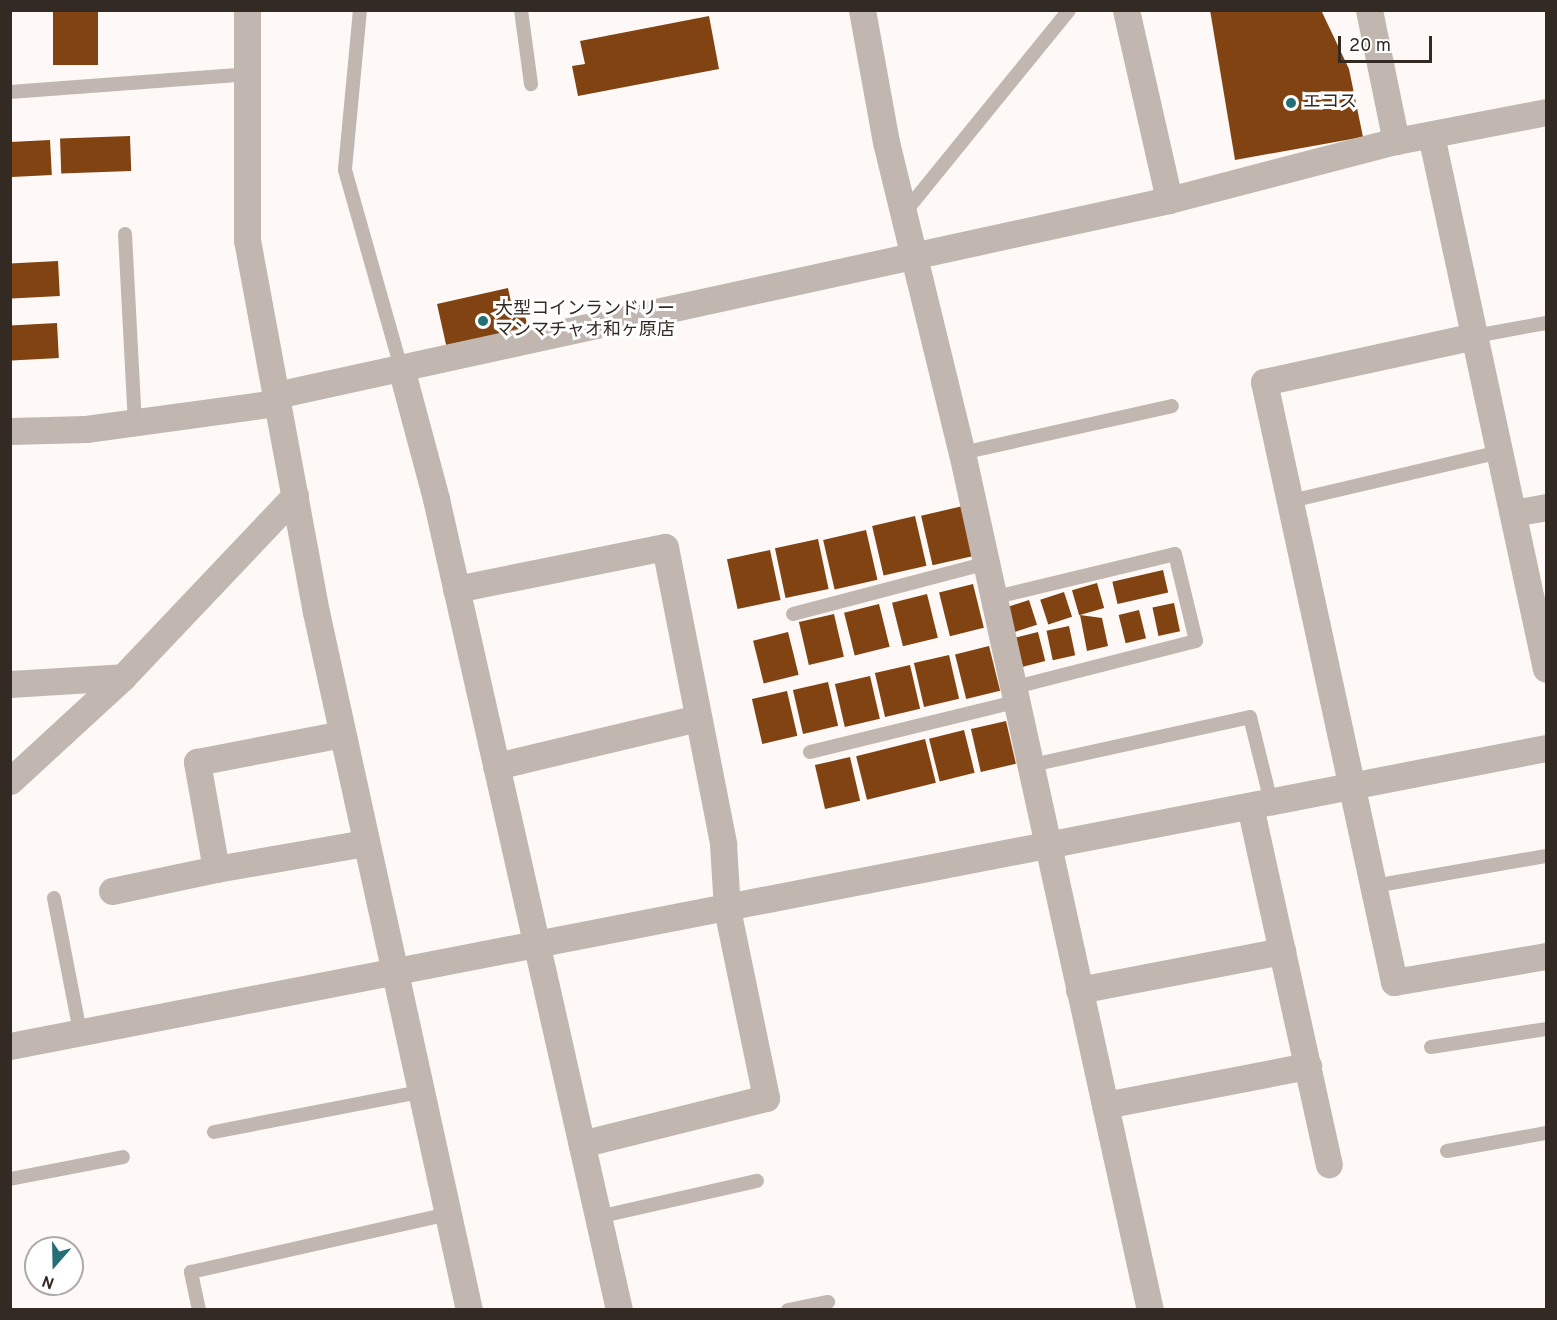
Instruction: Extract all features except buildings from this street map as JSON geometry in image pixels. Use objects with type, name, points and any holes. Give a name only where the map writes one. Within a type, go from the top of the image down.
[{"type":"street","points":[[247,10],[247,240],[342,734],[469,1310]]},
{"type":"street","points":[[862,10],[886,142],[905,212],[962,453],[984,564],[1032,765],[1150,1310]]},
{"type":"street","points":[[1126,10],[1169,200]]},
{"type":"street","points":[[1369,10],[1396,141]]},
{"type":"street","points":[[10,431],[135,423],[276,399],[401,368],[1169,200],[1396,141],[1546,112]]},
{"type":"street","points":[[1431,135],[1513,513],[1541,619],[1546,669]]},
{"type":"street","points":[[1475,336],[1264,382],[1394,982],[1546,956]]},
{"type":"street","points":[[401,368],[456,589],[619,1310]]},
{"type":"street","points":[[10,781],[123,677],[295,496]]},
{"type":"street","points":[[1513,513],[1546,507]]},
{"type":"street","points":[[456,589],[665,547],[723,844],[727,909],[766,1098],[582,1144]]},
{"type":"street","points":[[10,684],[123,677]]},
{"type":"street","points":[[496,766],[697,718]]},
{"type":"street","points":[[216,869],[196,762],[342,734]]},
{"type":"street","points":[[10,1046],[727,909],[1546,748]]},
{"type":"street","points":[[1260,804],[1282,951],[1329,1164]]},
{"type":"street","points":[[112,891],[216,869],[366,843]]},
{"type":"street","points":[[1079,990],[1282,951]]},
{"type":"street","points":[[1105,1105],[1308,1066]]},
{"type":"lane","points":[[360,10],[345,170],[401,368]]},
{"type":"lane","points":[[521,10],[531,84]]},
{"type":"lane","points":[[905,212],[1069,10]]},
{"type":"lane","points":[[10,92],[247,74]]},
{"type":"lane","points":[[125,234],[135,423]]},
{"type":"lane","points":[[1475,336],[1546,323]]},
{"type":"lane","points":[[962,453],[1172,406]]},
{"type":"lane","points":[[1291,501],[1500,452]]},
{"type":"lane","points":[[810,752],[1196,641],[1175,554],[992,598]]},
{"type":"lane","points":[[793,614],[984,564]]},
{"type":"lane","points":[[1032,765],[1250,717],[1260,804]]},
{"type":"lane","points":[[1374,886],[1546,856]]},
{"type":"lane","points":[[54,897],[80,1032]]},
{"type":"lane","points":[[1431,1047],[1546,1029]]},
{"type":"lane","points":[[214,1132],[420,1092]]},
{"type":"lane","points":[[1448,1151],[1546,1133]]},
{"type":"lane","points":[[10,1179],[123,1157]]},
{"type":"lane","points":[[598,1217],[756,1180]]},
{"type":"lane","points":[[199,1310],[190,1272],[448,1214]]},
{"type":"lane","points":[[788,1310],[828,1302]]},
{"type":"place","name":"エコス","points":[[1291,103]]},
{"type":"place","name":"大型コインランドリー マンマチャオ和ヶ原店","points":[[483,321]]}]
